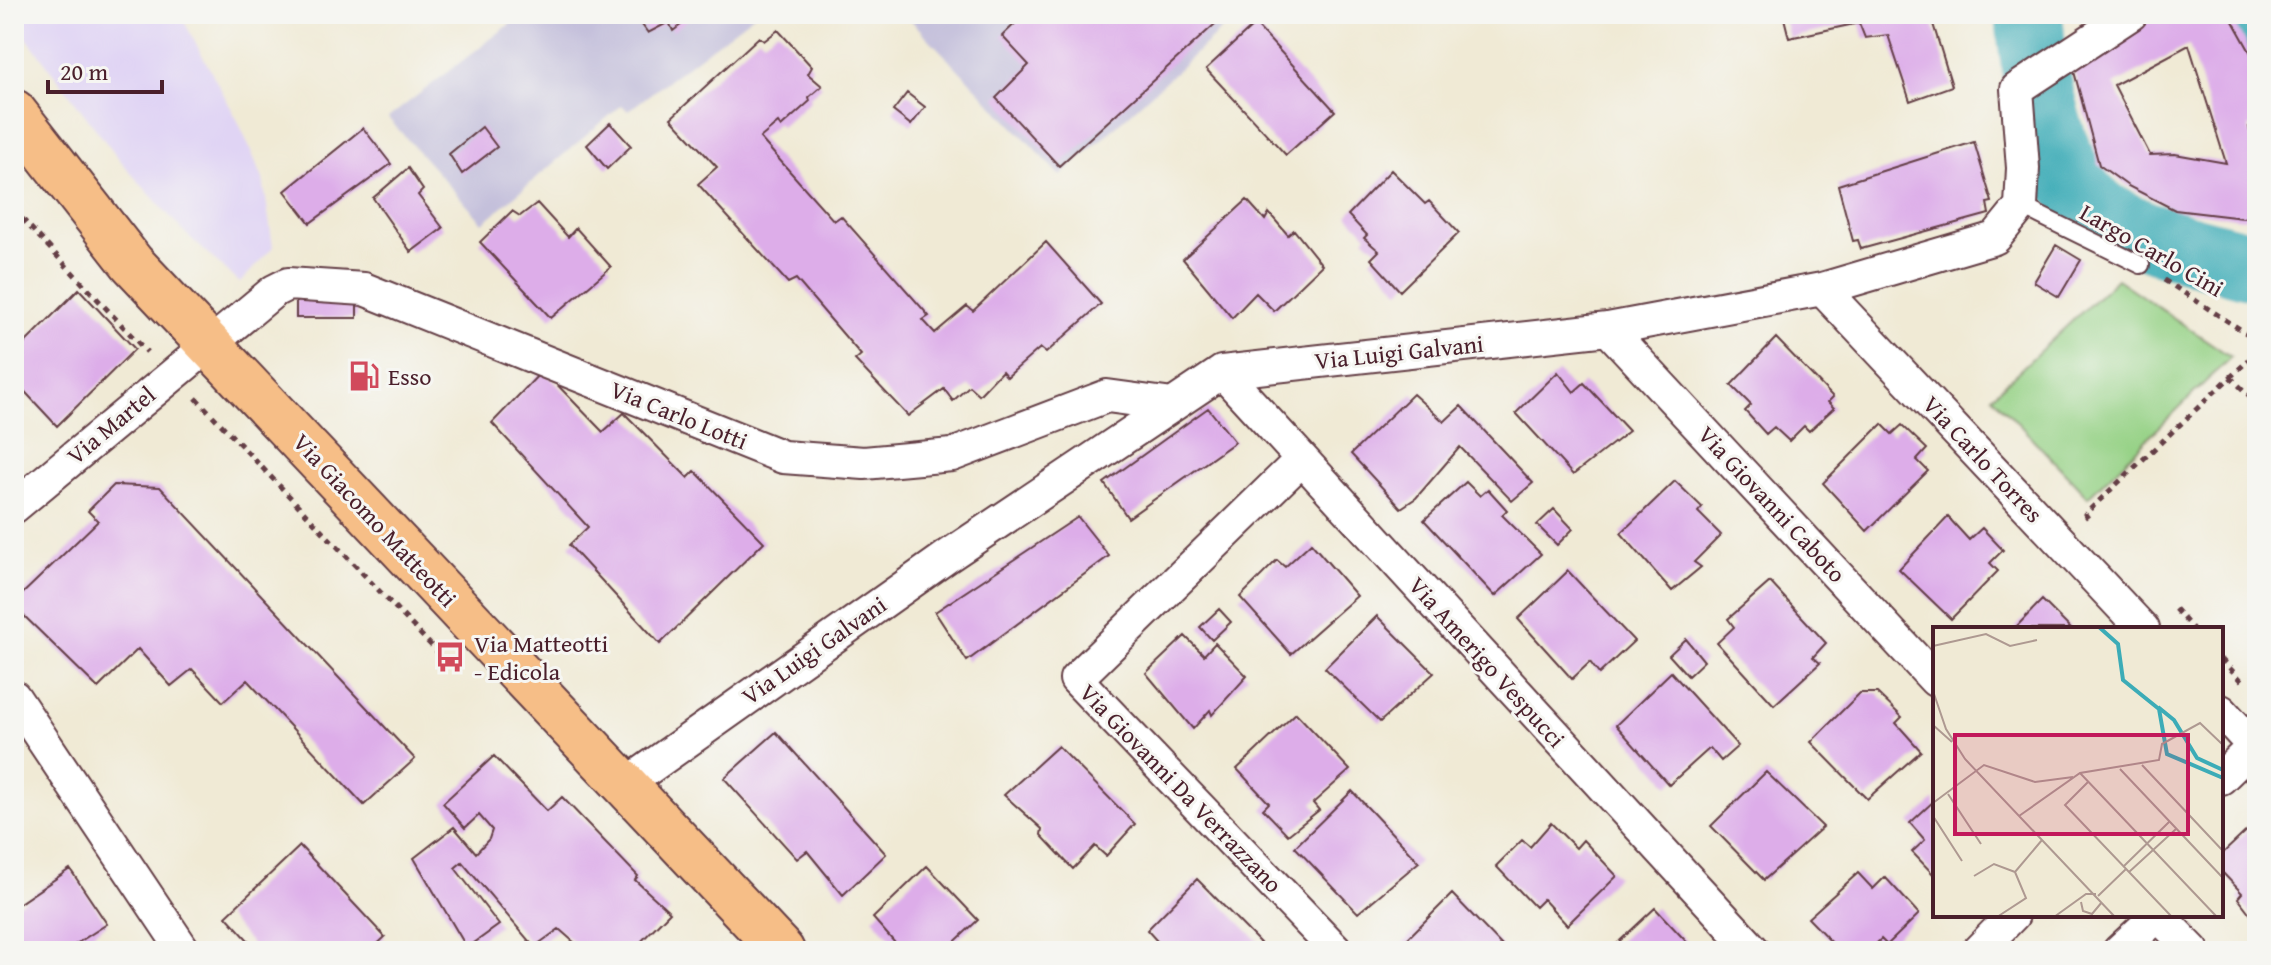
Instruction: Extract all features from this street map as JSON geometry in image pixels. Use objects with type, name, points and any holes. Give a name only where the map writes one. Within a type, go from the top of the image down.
[{"type":"main road","name":"Via Giacomo Matteotti","points":[[14,112],[101,226],[782,951]]},
{"type":"street","points":[[2021,206],[2023,168],[2017,89],[2131,14]]},
{"type":"street","name":"Via Luigi Galvani","points":[[625,785],[948,556],[1222,372],[1608,329],[1822,289],[1995,238],[2021,206]]},
{"type":"street","name":"Via Carlo Lotti","points":[[210,345],[274,291],[288,284],[364,289],[783,457],[864,463],[952,455],[1107,396],[1173,405]]},
{"type":"street","name":"Via Carlo Torres","points":[[1822,289],[2141,627]]},
{"type":"street","name":"Via Giovanni Caboto","points":[[1608,329],[1933,678]]},
{"type":"street","name":"Via Martel","points":[[14,507],[210,345]]},
{"type":"street","name":"Via Amerigo Vespucci","points":[[1222,372],[1754,951]]},
{"type":"street","name":"Via Giovanni Da Verrazzano","points":[[1302,459],[1076,679],[1337,951]]},
{"type":"street","points":[[14,697],[184,951]]},
{"type":"street","points":[[2223,713],[2255,748],[2223,776]]},
{"type":"street","points":[[1978,951],[2011,917]]},
{"type":"street","points":[[2119,951],[2156,917]]},
{"type":"street","points":[[2160,917],[2193,951]]},
{"type":"lane","name":"Largo Carlo Cini","points":[[2021,206],[2141,265]]},
{"type":"path","points":[[14,210],[148,352]]},
{"type":"path","name":"Largo Carlo Cini","points":[[2141,265],[2257,340]]},
{"type":"path","points":[[2085,514],[2257,352]]},
{"type":"path","points":[[173,374],[456,671]]},
{"type":"path","points":[[2230,377],[2257,403]]},
{"type":"path","points":[[2074,503],[2096,525]]},
{"type":"path","points":[[2171,606],[2191,627]]},
{"type":"shaded area","points":[[14,14],[180,14],[238,121],[263,179],[273,247],[240,283],[183,231],[120,161],[14,21]]},
{"type":"shaded area","points":[[523,14],[755,14],[628,111],[622,105],[483,223],[388,118]]},
{"type":"shaded area","points":[[905,14],[1239,14],[1061,176]]},
{"type":"green space","points":[[2117,279],[2231,357],[2088,497],[1992,396]]},
{"type":"building","points":[[634,14],[695,14],[673,31],[669,22],[648,33]]},
{"type":"building","points":[[1025,14],[1226,14],[1059,166],[996,98],[1029,65],[1002,36]]},
{"type":"building","points":[[1783,14],[1930,14],[1952,86],[1910,101],[1888,35],[1865,38],[1859,23],[1789,38]]},
{"type":"building","points":[[2153,14],[2229,14],[2253,57],[2257,54],[2257,125],[2249,127],[2252,143],[2257,142],[2257,214],[2243,218],[2175,210],[2128,186],[2099,165],[2072,64]],"holes":[[[2189,45],[2226,163],[2175,154],[2150,155],[2114,85]]]},
{"type":"building","points":[[1255,24],[1335,111],[1286,155],[1206,69]]},
{"type":"building","points":[[778,30],[812,67],[808,74],[822,86],[781,127],[778,123],[760,138],[834,221],[841,216],[929,316],[923,320],[935,333],[967,306],[973,311],[1046,242],[1101,304],[1046,353],[1040,348],[1007,377],[1002,371],[979,395],[969,386],[953,401],[944,389],[908,416],[855,360],[861,355],[796,279],[788,283],[698,184],[717,167],[671,118],[759,37],[764,41]]},
{"type":"building","points":[[907,93],[925,107],[911,125],[893,111]]},
{"type":"building","points":[[610,123],[631,146],[607,169],[587,145]]},
{"type":"building","points":[[482,127],[497,147],[462,174],[449,154]]},
{"type":"building","points":[[363,128],[391,164],[310,223],[285,191]]},
{"type":"building","points":[[1974,142],[1992,202],[1987,203],[1989,214],[1861,249],[1858,240],[1853,241],[1838,185]]},
{"type":"building","points":[[408,168],[423,190],[418,195],[443,228],[411,252],[373,198]]},
{"type":"building","points":[[1391,170],[1425,204],[1429,201],[1459,233],[1400,291],[1371,259],[1379,251],[1364,238],[1367,235],[1348,215]]},
{"type":"building","points":[[1247,200],[1265,220],[1269,213],[1288,235],[1294,230],[1322,265],[1274,311],[1256,293],[1232,318],[1183,259]]},
{"type":"building","points":[[537,203],[568,237],[576,228],[611,267],[551,318],[480,242],[512,211],[520,216]]},
{"type":"building","points":[[2056,245],[2081,260],[2059,297],[2034,282]]},
{"type":"building","points":[[79,289],[135,349],[57,426],[14,380],[14,365],[24,355],[19,349]]},
{"type":"building","points":[[296,298],[357,298],[357,318],[296,318]]},
{"type":"building","points":[[1776,338],[1833,397],[1828,402],[1834,408],[1809,431],[1804,426],[1789,441],[1774,427],[1766,434],[1745,411],[1751,405],[1731,385]]},
{"type":"building","points":[[543,370],[603,432],[624,413],[688,478],[695,471],[764,542],[660,644],[569,545],[588,527],[492,423]]},
{"type":"building","points":[[1558,372],[1574,392],[1584,383],[1629,431],[1573,475],[1516,413]]},
{"type":"building","points":[[1413,394],[1444,422],[1461,406],[1533,483],[1512,501],[1460,447],[1416,498],[1401,508],[1351,454]]},
{"type":"building","points":[[1208,408],[1235,442],[1128,518],[1104,483]]},
{"type":"building","points":[[1882,424],[1892,434],[1902,425],[1927,449],[1917,460],[1928,471],[1867,531],[1823,483]]},
{"type":"building","points":[[1675,481],[1702,507],[1698,512],[1721,535],[1694,562],[1701,567],[1672,591],[1621,533]]},
{"type":"building","points":[[1466,482],[1480,496],[1488,489],[1507,510],[1502,515],[1541,554],[1495,596],[1424,520]]},
{"type":"building","points":[[114,485],[160,487],[415,759],[364,805],[247,680],[223,702],[192,669],[171,686],[138,649],[98,688],[14,606],[14,602],[98,521],[88,511]]},
{"type":"building","points":[[1554,509],[1573,529],[1557,545],[1537,525]]},
{"type":"building","points":[[1078,517],[1109,556],[967,661],[935,612]]},
{"type":"building","points":[[1948,517],[1969,540],[1982,528],[2003,550],[1990,563],[1998,571],[1951,619],[1899,569]]},
{"type":"building","points":[[1311,543],[1357,596],[1291,654],[1240,597],[1277,560],[1285,567]]},
{"type":"building","points":[[1568,571],[1634,641],[1599,674],[1590,662],[1572,679],[1518,619]]},
{"type":"building","points":[[1770,582],[1826,643],[1813,657],[1820,663],[1774,705],[1717,643],[1734,627],[1728,619]]},
{"type":"building","points":[[2042,600],[2069,627],[2016,627]]},
{"type":"building","points":[[1219,609],[1231,622],[1212,640],[1200,627]]},
{"type":"building","points":[[1377,616],[1434,673],[1380,722],[1325,668]]},
{"type":"building","points":[[1185,636],[1204,655],[1215,643],[1247,676],[1212,715],[1210,710],[1193,729],[1146,673]]},
{"type":"building","points":[[1686,639],[1704,661],[1688,676],[1669,655]]},
{"type":"building","points":[[1671,672],[1738,746],[1721,761],[1710,748],[1669,785],[1616,725]]},
{"type":"building","points":[[1860,693],[1877,693],[1902,717],[1896,723],[1921,751],[1867,799],[1811,742]]},
{"type":"building","points":[[1296,713],[1350,770],[1313,803],[1319,810],[1288,835],[1263,809],[1269,803],[1237,769]]},
{"type":"building","points":[[776,732],[886,854],[843,895],[807,851],[797,859],[724,778]]},
{"type":"building","points":[[1058,746],[1135,824],[1106,856],[1095,846],[1073,869],[1041,835],[1042,829],[1004,795]]},
{"type":"building","points":[[494,756],[547,811],[562,797],[638,876],[635,880],[670,912],[632,951],[584,951],[559,929],[534,947],[462,862],[455,868],[499,925],[467,948],[414,858],[454,827],[476,853],[489,839],[492,830],[479,815],[465,828],[443,803]]},
{"type":"building","points":[[1766,772],[1823,827],[1764,880],[1711,826]]},
{"type":"building","points":[[1352,791],[1419,862],[1358,913],[1295,847]]},
{"type":"building","points":[[1933,802],[1933,874],[1912,852],[1925,840],[1910,823]]},
{"type":"building","points":[[2257,821],[2257,917],[2254,919],[2238,898],[2242,893],[2223,873],[2223,853]]},
{"type":"building","points":[[1551,823],[1576,848],[1583,840],[1617,876],[1567,925],[1543,899],[1535,907],[1496,866],[1522,840],[1530,847]]},
{"type":"building","points":[[300,846],[385,937],[370,951],[258,951],[226,916]]},
{"type":"building","points":[[927,866],[978,920],[945,951],[902,951],[873,918]]},
{"type":"building","points":[[70,869],[107,924],[65,951],[14,951],[14,920],[18,917],[14,907]]},
{"type":"building","points":[[1858,873],[1873,889],[1885,877],[1919,914],[1887,945],[1881,939],[1869,951],[1840,951],[1808,918]]},
{"type":"building","points":[[1197,879],[1260,943],[1251,951],[1166,951],[1147,930]]},
{"type":"building","points":[[1452,894],[1507,951],[1395,951]]},
{"type":"building","points":[[1655,908],[1695,951],[1609,951]]},
{"type":"waterway","points":[[2029,14],[2047,122],[2068,175],[2083,196],[2100,212],[2136,231],[2257,267]]},
{"type":"waterway","points":[[2240,14],[2257,42]]},
{"type":"place","name":"Esso","points":[[364,376]]},
{"type":"place","name":"Via Matteotti - Edicola","points":[[450,657]]}]
